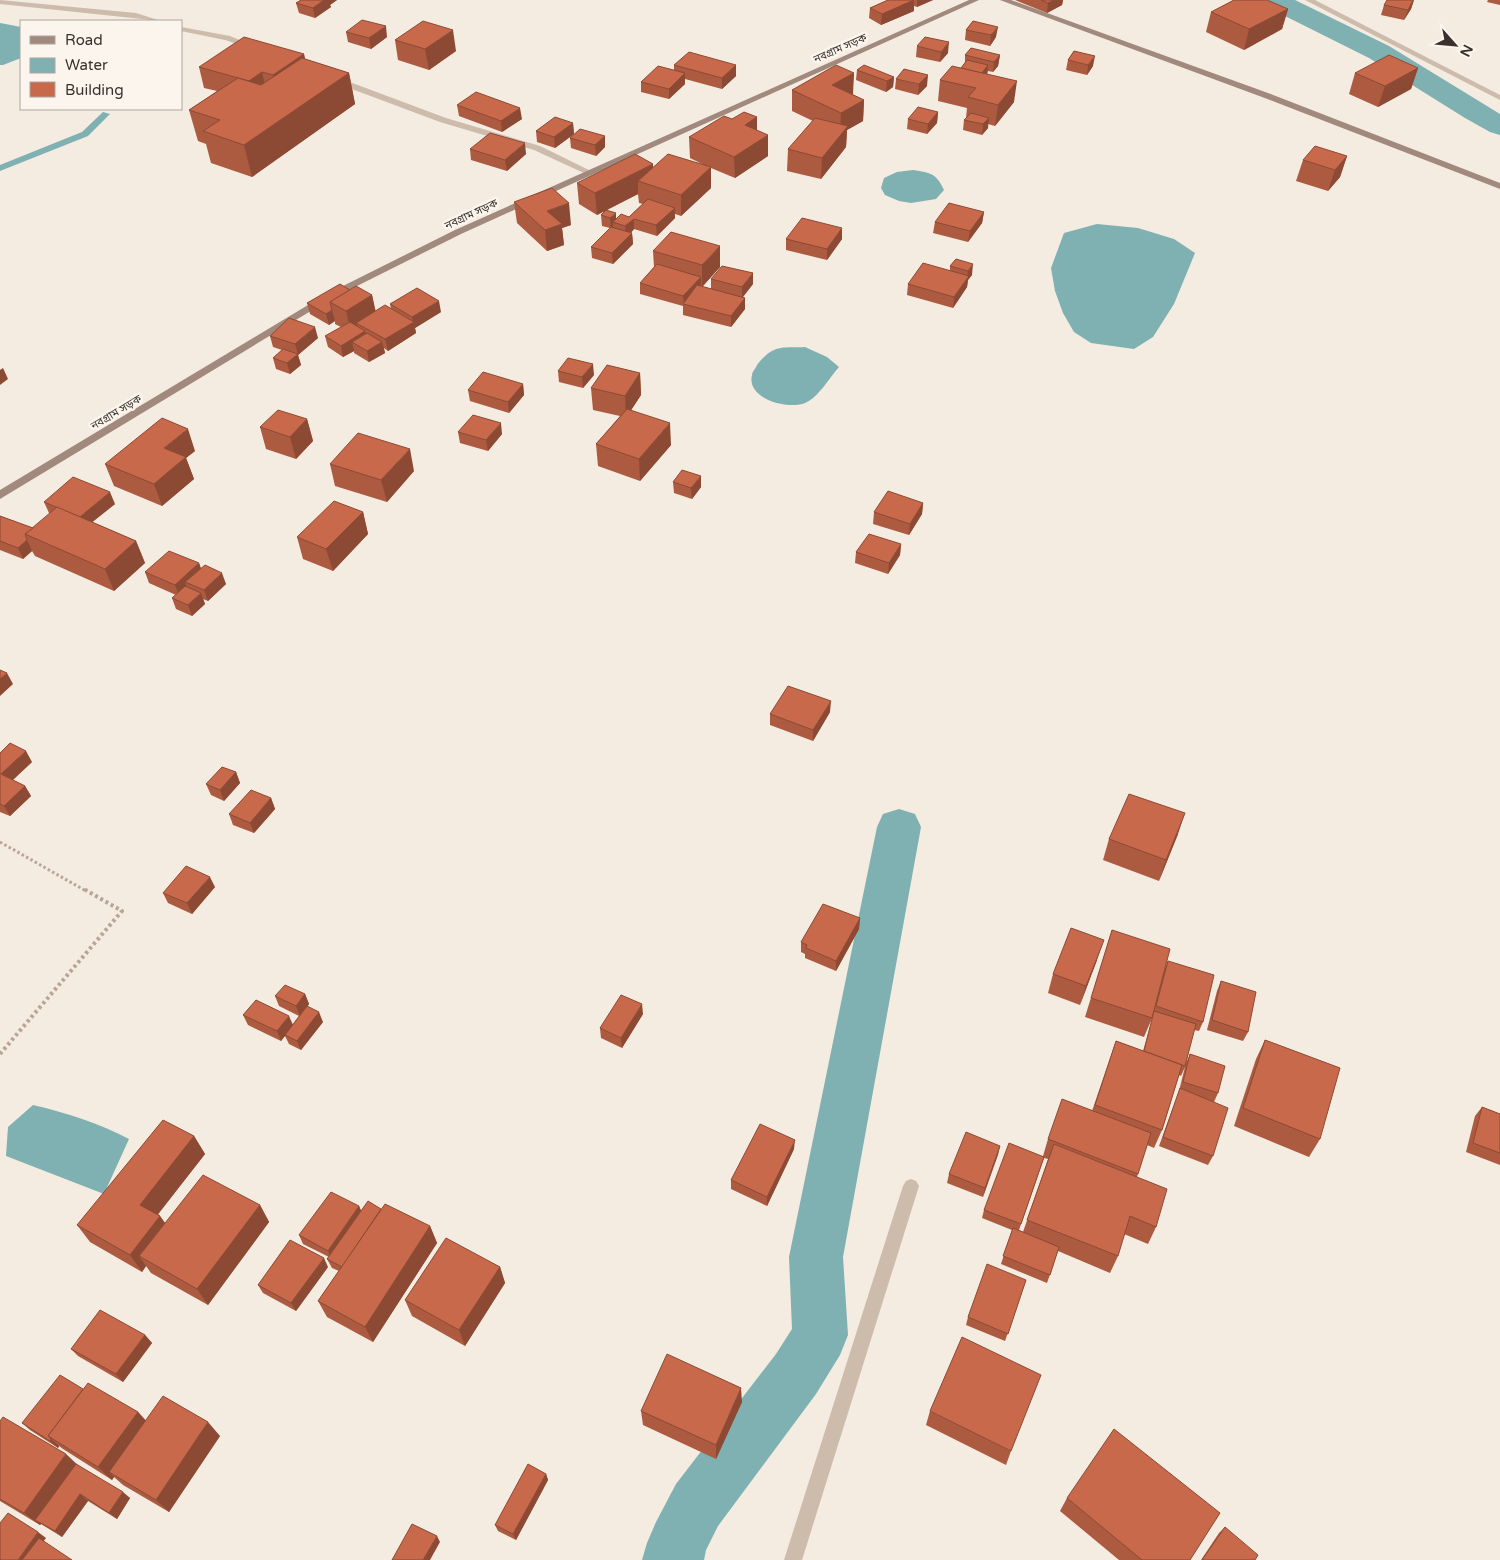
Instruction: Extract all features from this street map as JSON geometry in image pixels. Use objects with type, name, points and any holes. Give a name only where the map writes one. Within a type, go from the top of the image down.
[{"type":"main road","name":"নবগ্রাম সড়ক","points":[[0,495],[326,298],[458,232],[975,0]]},
{"type":"main road","points":[[1004,0],[1255,92],[1500,186]]},
{"type":"street","points":[[1309,0],[1500,98]]},
{"type":"street","points":[[0,2],[136,15],[154,20]]},
{"type":"street","points":[[182,28],[227,38],[262,50]]},
{"type":"street","points":[[327,76],[444,120],[537,148],[590,172]]},
{"type":"street","points":[[793,1560],[911,1186]]},
{"type":"path","points":[[0,842],[122,911],[0,1054]]},
{"type":"water","points":[[0,23],[20,27],[20,58],[0,65]]},
{"type":"water","points":[[913,170],[929,173],[938,180],[944,190],[936,199],[911,203],[899,201],[885,195],[881,188],[884,178],[897,172]]},
{"type":"water","points":[[1097,224],[1138,228],[1174,239],[1195,253],[1174,304],[1153,337],[1134,349],[1091,343],[1074,332],[1063,313],[1055,291],[1051,268],[1064,233]]},
{"type":"water","points":[[805,347],[827,357],[839,367],[815,396],[805,403],[798,405],[779,404],[770,401],[755,390],[752,383],[752,374],[767,354],[781,348]]},
{"type":"water","points":[[33,1105],[82,1119],[129,1139],[104,1194],[6,1156],[8,1127]]},
{"type":"building","points":[[301,0],[324,0],[313,8],[296,3]]},
{"type":"building","points":[[888,0],[914,0],[882,14],[870,8]]},
{"type":"building","points":[[1041,0],[1054,0],[1048,3]]},
{"type":"building","points":[[1234,0],[1267,0],[1288,9],[1249,29],[1211,12]]},
{"type":"building","points":[[1387,0],[1413,0],[1408,10],[1384,5]]},
{"type":"building","points":[[362,20],[386,26],[369,38],[346,32]]},
{"type":"building","points":[[423,21],[453,30],[425,49],[395,40]]},
{"type":"building","points":[[973,21],[998,27],[991,35],[966,30]]},
{"type":"building","points":[[244,37],[304,54],[273,75],[262,72],[249,81],[199,67]]},
{"type":"building","points":[[925,37],[949,42],[941,52],[917,46]]},
{"type":"building","points":[[971,48],[1000,55],[994,62],[965,55]]},
{"type":"building","points":[[1074,51],[1095,56],[1088,65],[1068,60]]},
{"type":"building","points":[[689,52],[736,65],[722,78],[674,65]]},
{"type":"building","points":[[1389,55],[1418,68],[1385,86],[1355,73]]},
{"type":"building","points":[[302,58],[349,73],[244,145],[203,131],[220,120],[189,110],[238,78],[261,85]]},
{"type":"building","points":[[967,60],[988,65],[982,73],[961,68]]},
{"type":"building","points":[[836,65],[854,73],[832,85],[864,100],[841,113],[792,90]]},
{"type":"building","points":[[864,65],[894,77],[887,81],[857,70]]},
{"type":"building","points":[[658,66],[685,73],[669,89],[641,82]]},
{"type":"building","points":[[952,66],[1017,81],[998,105],[968,97],[976,88],[940,80]]},
{"type":"building","points":[[904,69],[928,75],[919,84],[896,79]]},
{"type":"building","points":[[476,92],[520,108],[501,121],[457,105]]},
{"type":"building","points":[[918,107],[938,112],[928,124],[908,119]]},
{"type":"building","points":[[744,112],[757,117],[745,125],[768,135],[734,157],[689,137],[724,116],[732,119]]},
{"type":"building","points":[[971,113],[989,118],[983,124],[964,120]]},
{"type":"building","points":[[555,117],[573,123],[554,137],[536,131]]},
{"type":"building","points":[[815,118],[848,126],[822,158],[788,149]]},
{"type":"building","points":[[580,129],[605,136],[595,145],[570,138]]},
{"type":"building","points":[[490,133],[525,143],[505,160],[470,149]]},
{"type":"building","points":[[1315,146],[1347,156],[1335,170],[1303,160]]},
{"type":"building","points":[[635,154],[653,164],[595,193],[577,183]]},
{"type":"building","points":[[668,154],[711,167],[681,195],[638,181]]},
{"type":"building","points":[[552,188],[569,203],[547,211],[562,224],[545,230],[514,202]]},
{"type":"building","points":[[648,199],[675,208],[656,225],[634,219],[625,226],[613,222],[621,214],[629,217]]},
{"type":"building","points":[[949,203],[984,212],[970,231],[935,222]]},
{"type":"building","points":[[606,210],[616,213],[610,218],[601,215]]},
{"type":"building","points":[[802,218],[842,228],[827,249],[786,239]]},
{"type":"building","points":[[611,227],[632,233],[612,253],[591,247]]},
{"type":"building","points":[[671,232],[720,246],[702,265],[653,251]]},
{"type":"building","points":[[956,259],[973,264],[968,271],[950,266]]},
{"type":"building","points":[[923,263],[969,276],[954,297],[908,284]]},
{"type":"building","points":[[657,264],[701,277],[683,296],[640,283]]},
{"type":"building","points":[[722,266],[753,273],[742,287],[711,279]]},
{"type":"building","points":[[340,284],[350,290],[330,302],[332,310],[326,314],[307,303]]},
{"type":"building","points":[[697,285],[745,298],[731,316],[683,304]]},
{"type":"building","points":[[356,286],[372,295],[346,311],[330,302]]},
{"type":"building","points":[[417,288],[439,301],[412,317],[390,304]]},
{"type":"building","points":[[385,305],[414,322],[385,339],[356,323]]},
{"type":"building","points":[[289,318],[315,327],[295,344],[270,336]]},
{"type":"building","points":[[350,322],[365,331],[341,346],[325,336]]},
{"type":"building","points":[[367,333],[382,342],[367,351],[352,342]]},
{"type":"building","points":[[283,349],[298,354],[287,363],[273,358]]},
{"type":"building","points":[[568,358],[593,364],[582,377],[558,371]]},
{"type":"building","points":[[607,365],[640,373],[625,396],[591,388]]},
{"type":"building","points":[[483,372],[523,384],[508,402],[468,390]]},
{"type":"building","points":[[627,409],[670,423],[639,459],[596,444]]},
{"type":"building","points":[[278,410],[307,419],[290,437],[260,427]]},
{"type":"building","points":[[473,415],[501,423],[486,440],[458,432]]},
{"type":"building","points":[[162,418],[188,429],[164,448],[186,457],[154,484],[105,464]]},
{"type":"building","points":[[358,433],[410,449],[381,480],[330,464]]},
{"type":"building","points":[[682,470],[701,476],[691,488],[673,482]]},
{"type":"building","points":[[73,477],[110,492],[80,517],[44,502]]},
{"type":"building","points":[[888,491],[923,503],[910,524],[874,512]]},
{"type":"building","points":[[334,501],[363,512],[326,549],[297,537]]},
{"type":"building","points":[[57,507],[136,541],[105,569],[25,534]]},
{"type":"building","points":[[0,516],[33,528],[25,534],[27,540],[18,548],[0,541]]},
{"type":"building","points":[[869,534],[901,544],[889,563],[856,552]]},
{"type":"building","points":[[169,551],[199,563],[175,585],[145,572]]},
{"type":"building","points":[[205,565],[222,573],[204,590],[185,582]]},
{"type":"building","points":[[185,586],[201,593],[188,605],[172,598]]},
{"type":"building","points":[[0,670],[7,673],[0,679]]},
{"type":"building","points":[[788,686],[831,701],[813,730],[770,714]]},
{"type":"building","points":[[10,743],[26,751],[1,774],[25,786],[4,806],[0,804],[0,753]]},
{"type":"building","points":[[222,767],[236,772],[220,790],[206,784]]},
{"type":"building","points":[[251,790],[271,798],[250,823],[229,814]]},
{"type":"building","points":[[1129,794],[1185,813],[1166,860],[1109,839]]},
{"type":"building","points":[[186,866],[210,877],[187,903],[163,893]]},
{"type":"building","points":[[823,904],[860,918],[836,961],[806,948],[807,945],[801,942]]},
{"type":"building","points":[[1071,928],[1104,940],[1086,986],[1053,974]]},
{"type":"building","points":[[1112,930],[1170,949],[1152,1018],[1091,998]]},
{"type":"building","points":[[1168,961],[1214,975],[1203,1022],[1156,1006]]},
{"type":"building","points":[[1221,981],[1256,992],[1248,1032],[1212,1020]]},
{"type":"building","points":[[285,985],[305,994],[296,1006],[275,996]]},
{"type":"building","points":[[621,995],[642,1004],[621,1038],[600,1028]]},
{"type":"building","points":[[256,1000],[289,1016],[277,1031],[243,1015]]},
{"type":"building","points":[[307,1006],[319,1012],[297,1041],[285,1035]]},
{"type":"building","points":[[1154,1011],[1196,1024],[1185,1066],[1144,1051]]},
{"type":"building","points":[[1265,1040],[1340,1068],[1320,1139],[1243,1108]]},
{"type":"building","points":[[1116,1041],[1182,1065],[1162,1130],[1095,1105]]},
{"type":"building","points":[[1190,1054],[1225,1066],[1218,1093],[1183,1082]]},
{"type":"building","points":[[1180,1088],[1228,1108],[1213,1156],[1163,1137]]},
{"type":"building","points":[[1062,1099],[1151,1133],[1138,1174],[1048,1139]]},
{"type":"building","points":[[1482,1107],[1500,1114],[1500,1153],[1473,1143]]},
{"type":"building","points":[[163,1120],[194,1136],[140,1205],[160,1216],[130,1255],[77,1225]]},
{"type":"building","points":[[760,1124],[795,1140],[767,1197],[731,1180]]},
{"type":"building","points":[[966,1132],[1000,1146],[985,1188],[949,1174]]},
{"type":"building","points":[[1009,1143],[1044,1157],[1021,1224],[984,1210]]},
{"type":"building","points":[[1054,1144],[1167,1189],[1156,1227],[1130,1216],[1118,1256],[1027,1220]]},
{"type":"building","points":[[203,1175],[260,1205],[197,1289],[139,1256]]},
{"type":"building","points":[[331,1192],[359,1206],[328,1251],[299,1235]]},
{"type":"building","points":[[368,1201],[381,1209],[342,1267],[327,1259]]},
{"type":"building","points":[[385,1204],[430,1226],[365,1327],[318,1301]]},
{"type":"building","points":[[1013,1228],[1059,1247],[1050,1275],[1003,1256]]},
{"type":"building","points":[[446,1238],[500,1267],[459,1330],[405,1300]]},
{"type":"building","points":[[290,1240],[324,1258],[291,1303],[258,1285]]},
{"type":"building","points":[[987,1264],[1026,1280],[1008,1334],[968,1317]]},
{"type":"building","points":[[100,1310],[145,1335],[116,1374],[71,1349]]},
{"type":"building","points":[[962,1337],[1041,1375],[1011,1451],[930,1411]]},
{"type":"building","points":[[667,1354],[741,1388],[716,1445],[641,1411]]},
{"type":"building","points":[[60,1375],[83,1389],[48,1436],[51,1439],[50,1441],[22,1423]]},
{"type":"building","points":[[88,1383],[138,1412],[98,1467],[48,1436]]},
{"type":"building","points":[[163,1396],[208,1422],[156,1500],[109,1472]]},
{"type":"building","points":[[3,1417],[66,1454],[24,1513],[0,1499],[0,1421]]},
{"type":"building","points":[[1114,1429],[1220,1513],[1190,1560],[1142,1560],[1067,1498]]},
{"type":"building","points":[[76,1464],[123,1492],[109,1513],[80,1494],[55,1531],[35,1520]]},
{"type":"building","points":[[528,1464],[546,1474],[513,1534],[495,1525]]},
{"type":"building","points":[[8,1513],[38,1532],[18,1560],[0,1560],[0,1523]]},
{"type":"building","points":[[412,1524],[437,1536],[423,1560],[392,1560]]},
{"type":"building","points":[[1225,1527],[1258,1555],[1255,1560],[1202,1560]]},
{"type":"building","points":[[39,1538],[72,1560],[22,1560]]},
{"type":"waterway","points":[[1274,0],[1379,52],[1500,126]]},
{"type":"waterway","points":[[0,168],[85,134],[106,114]]},
{"type":"waterway","points":[[673,1560],[677,1543],[697,1505],[796,1374],[820,1335],[816,1257],[899,827]]}]
